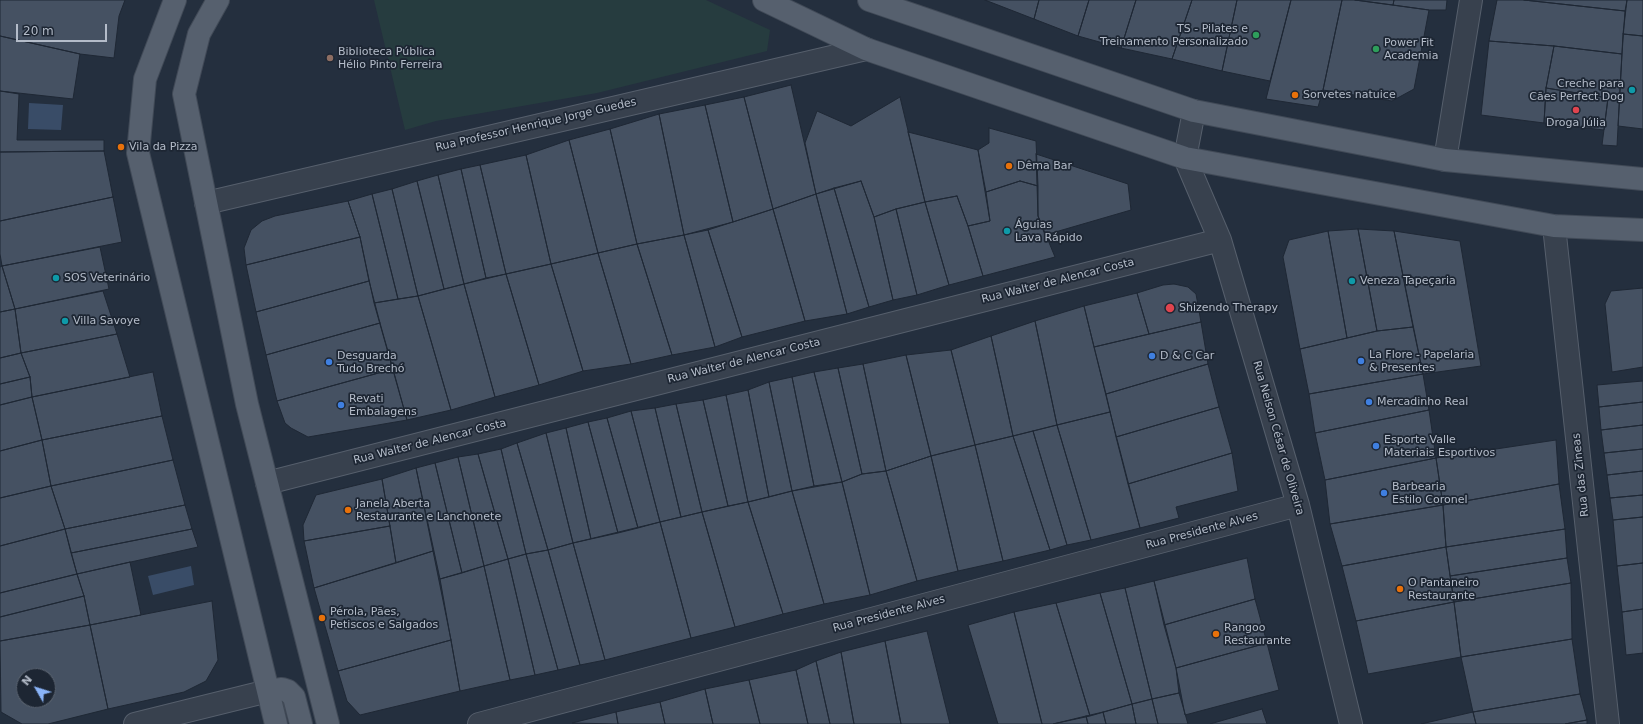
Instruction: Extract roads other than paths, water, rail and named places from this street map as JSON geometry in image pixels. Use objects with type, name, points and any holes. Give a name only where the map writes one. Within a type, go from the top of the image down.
[{"type":"main road","points":[[175,0],[145,80],[138,154],[276,724]]},
{"type":"main road","points":[[218,0],[199,34],[184,94],[247,404],[328,724]]},
{"type":"main road","points":[[764,0],[866,49],[1185,158],[1554,226],[1643,230]]},
{"type":"main road","points":[[869,0],[1194,111],[1445,160],[1643,179]]},
{"type":"main road","points":[[268,691],[282,689],[288,691],[294,697],[301,724]]},
{"type":"street","points":[[1445,160],[1472,0]]},
{"type":"street","name":"Rua Professor Henrique Jorge Guedes","points":[[206,203],[866,49]]},
{"type":"street","points":[[1185,158],[1194,111]]},
{"type":"street","name":"Rua Nelson César de Oliveira","points":[[1185,158],[1220,240],[1298,505],[1351,724]]},
{"type":"street","name":"Rua das Zineas","points":[[1554,226],[1608,724]]},
{"type":"street","name":"Rua Walter de Alencar Costa","points":[[267,483],[1220,240]]},
{"type":"street","name":"Rua Presidente Alves","points":[[479,724],[1298,505]]},
{"type":"street","points":[[136,724],[268,691]]},
{"type":"water","points":[[29,103],[63,105],[61,130],[28,129]]},
{"type":"water","points":[[191,566],[194,585],[153,595],[148,576]]},
{"type":"place","name":"TS - Pilates e Treinamento Personalizado","points":[[1256,35]]},
{"type":"place","name":"Power Fit Academia","points":[[1376,49]]},
{"type":"place","name":"Biblioteca Pública Hélio Pinto Ferreira","points":[[330,58]]},
{"type":"place","name":"Creche para Cães Perfect Dog","points":[[1632,90]]},
{"type":"place","name":"Sorvetes natuice","points":[[1295,95]]},
{"type":"place","name":"Droga Júlia","points":[[1576,110]]},
{"type":"place","name":"Vila da Pizza","points":[[121,147]]},
{"type":"place","name":"Dêma Bar","points":[[1009,166]]},
{"type":"place","name":"Águias Lava Rápido","points":[[1007,231]]},
{"type":"place","name":"SOS Veterinário","points":[[56,278]]},
{"type":"place","name":"Veneza Tapeçaria","points":[[1352,281]]},
{"type":"place","name":"Shizendo Therapy","points":[[1170,308]]},
{"type":"place","name":"Villa Savoye","points":[[65,321]]},
{"type":"place","name":"D & C Car","points":[[1152,356]]},
{"type":"place","name":"La Flore - Papelaria & Presentes","points":[[1361,361]]},
{"type":"place","name":"Desguarda Tudo Brechó","points":[[329,362]]},
{"type":"place","name":"Mercadinho Real","points":[[1369,402]]},
{"type":"place","name":"Revati Embalagens","points":[[341,405]]},
{"type":"place","name":"Esporte Valle Materiais Esportivos","points":[[1376,446]]},
{"type":"place","name":"Barbearia Estilo Coronel","points":[[1384,493]]},
{"type":"place","name":"Janela Aberta Restaurante e Lanchonete","points":[[348,510]]},
{"type":"place","name":"O Pantaneiro Restaurante","points":[[1400,589]]},
{"type":"place","name":"Pérola, Pães, Petiscos e Salgados","points":[[322,618]]},
{"type":"place","name":"Rangoo Restaurante","points":[[1216,634]]}]
